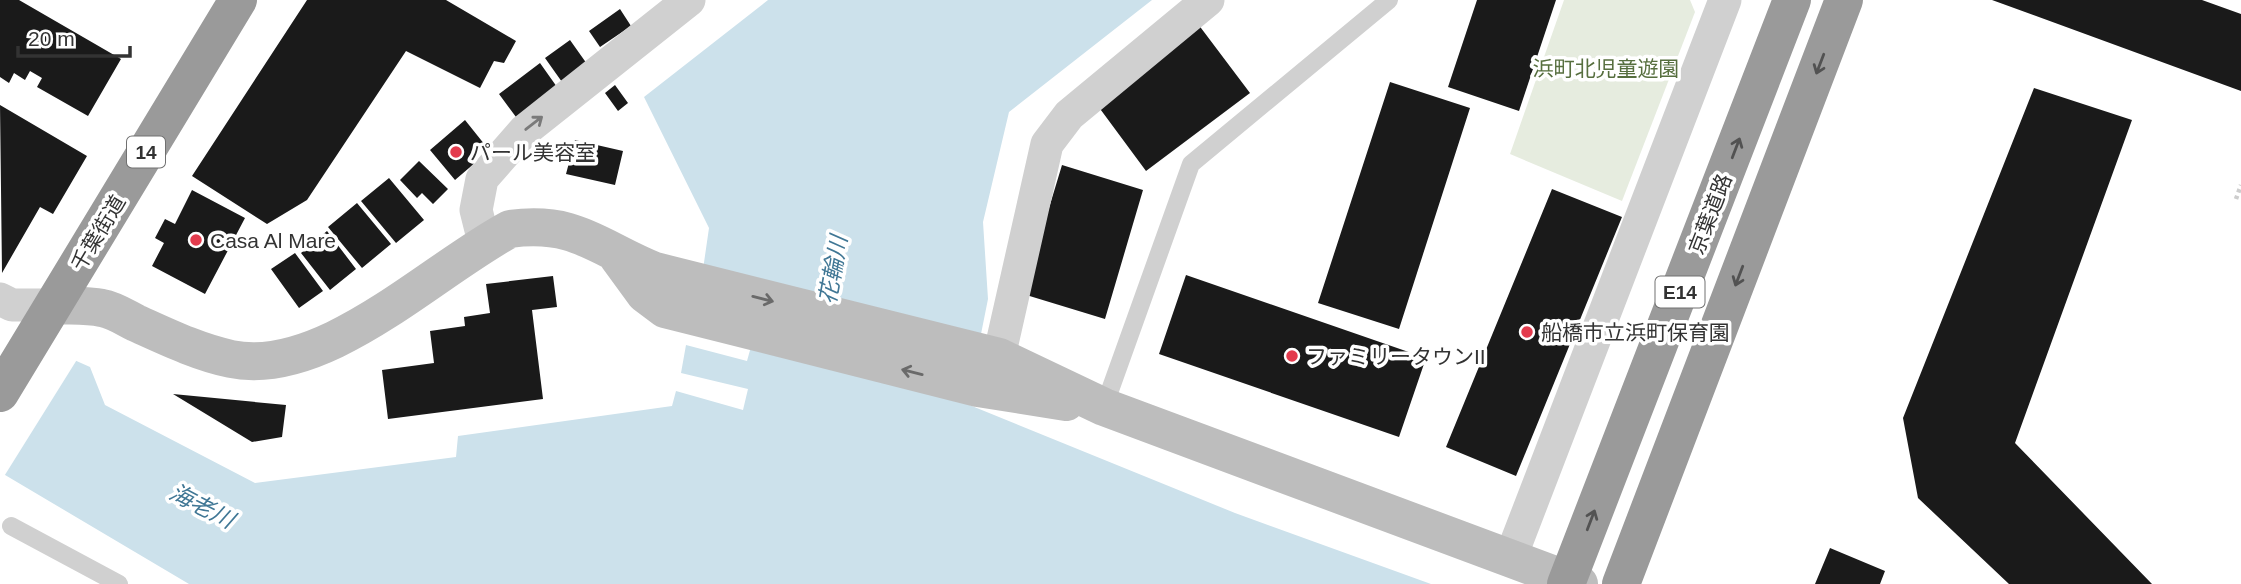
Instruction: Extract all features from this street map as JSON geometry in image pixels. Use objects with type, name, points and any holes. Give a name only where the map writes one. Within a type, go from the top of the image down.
[{"type":"highway","name":"千葉街道","points":[[0,393],[238,0]]},
{"type":"highway","name":"京葉道路","points":[[1566,584],[1792,0]]},
{"type":"highway","name":"E14","points":[[1621,584],[1844,0]]},
{"type":"street","points":[[484,243],[475,210],[482,179],[524,131],[689,0]]},
{"type":"street","points":[[988,366],[1047,144],[1069,115],[1208,0]]},
{"type":"street","points":[[1510,559],[1725,0]]},
{"type":"street","points":[[6,302],[104,308],[171,339],[224,357],[272,359],[295,356],[365,323],[484,243],[510,229],[527,226],[567,229],[591,237],[617,256],[645,295],[665,309],[693,299],[988,366],[1580,584]]},
{"type":"lane","points":[[1104,407],[1191,164],[1389,0]]},
{"type":"lane","points":[[10,526],[118,584]]},
{"type":"path","points":[[2236,199],[2241,185]]},
{"type":"green space","name":"浜町北児童遊園","points":[[1564,0],[1690,0],[1695,12],[1622,201],[1510,154]]},
{"type":"water","points":[[768,0],[1152,0],[1009,112],[983,222],[988,299],[967,404],[1235,513],[1431,584],[189,584],[0,472],[0,327],[90,367],[105,405],[255,483],[456,457],[458,436],[672,406],[676,391],[743,410],[748,389],[681,373],[686,345],[747,361],[752,343],[699,297],[709,228],[644,97]]},
{"type":"pier","points":[[0,324],[78,358],[3,478],[0,476]]},
{"type":"building","points":[[0,0],[19,0],[121,59],[88,116],[37,87],[42,78],[30,71],[25,80],[14,73],[9,83],[0,77]]},
{"type":"building","points":[[307,0],[446,0],[516,41],[504,63],[494,61],[480,88],[406,51],[307,200],[267,224],[192,176]]},
{"type":"building","points":[[1477,0],[1556,0],[1519,111],[1448,87]]},
{"type":"building","points":[[1992,0],[2202,0],[2241,14],[2241,91]]},
{"type":"building","points":[[620,9],[631,26],[600,47],[589,31]]},
{"type":"building","points":[[1198,24],[1250,93],[1146,171],[1095,102]]},
{"type":"building","points":[[570,40],[587,64],[562,82],[545,58]]},
{"type":"building","points":[[540,63],[557,87],[516,117],[499,94]]},
{"type":"building","points":[[1390,82],[1470,108],[1399,329],[1318,303]]},
{"type":"building","points":[[615,85],[628,103],[618,111],[605,93]]},
{"type":"building","points":[[2034,88],[2132,120],[2015,443],[2152,584],[2009,584],[1918,498],[1903,418]]},
{"type":"building","points":[[0,105],[87,156],[53,214],[40,207],[2,273]]},
{"type":"building","points":[[465,120],[485,145],[471,157],[476,162],[455,180],[430,150]]},
{"type":"building","points":[[575,140],[623,151],[615,185],[566,174]]},
{"type":"building","points":[[419,161],[448,189],[433,204],[422,193],[417,198],[400,180]]},
{"type":"building","points":[[1062,165],[1143,190],[1105,319],[1023,294]]},
{"type":"building","points":[[389,178],[424,220],[396,243],[361,201]]},
{"type":"building","points":[[1552,189],[1622,217],[1516,476],[1446,447]]},
{"type":"building","name":"Casa Al Mare","points":[[192,190],[245,218],[205,294],[152,266],[164,243],[155,238],[165,219],[175,224]]},
{"type":"building","points":[[357,203],[391,244],[362,268],[328,227]]},
{"type":"building","points":[[327,231],[356,269],[330,290],[301,253]]},
{"type":"building","points":[[295,253],[323,291],[299,308],[271,269]]},
{"type":"building","name":"ファミリータウンII","points":[[1186,275],[1426,358],[1399,437],[1159,354]]},
{"type":"building","points":[[553,276],[557,307],[532,310],[543,399],[388,419],[382,370],[434,363],[430,331],[465,326],[464,317],[490,313],[486,284]]},
{"type":"building","points":[[173,394],[286,405],[282,437],[252,442]]},
{"type":"building","points":[[1830,548],[1885,571],[1880,584],[1815,584]]},
{"type":"place","name":"パール美容室","points":[[456,152]]},
{"type":"place","name":"Casa Al Mare","points":[[196,240]]},
{"type":"place","name":"船橋市立浜町保育園","points":[[1527,332]]},
{"type":"place","name":"ファミリータウンII","points":[[1292,356]]},
{"type":"water label","name":"花輪川","points":[[833,270]]},
{"type":"water label","name":"海老川","points":[[202,506]]}]
